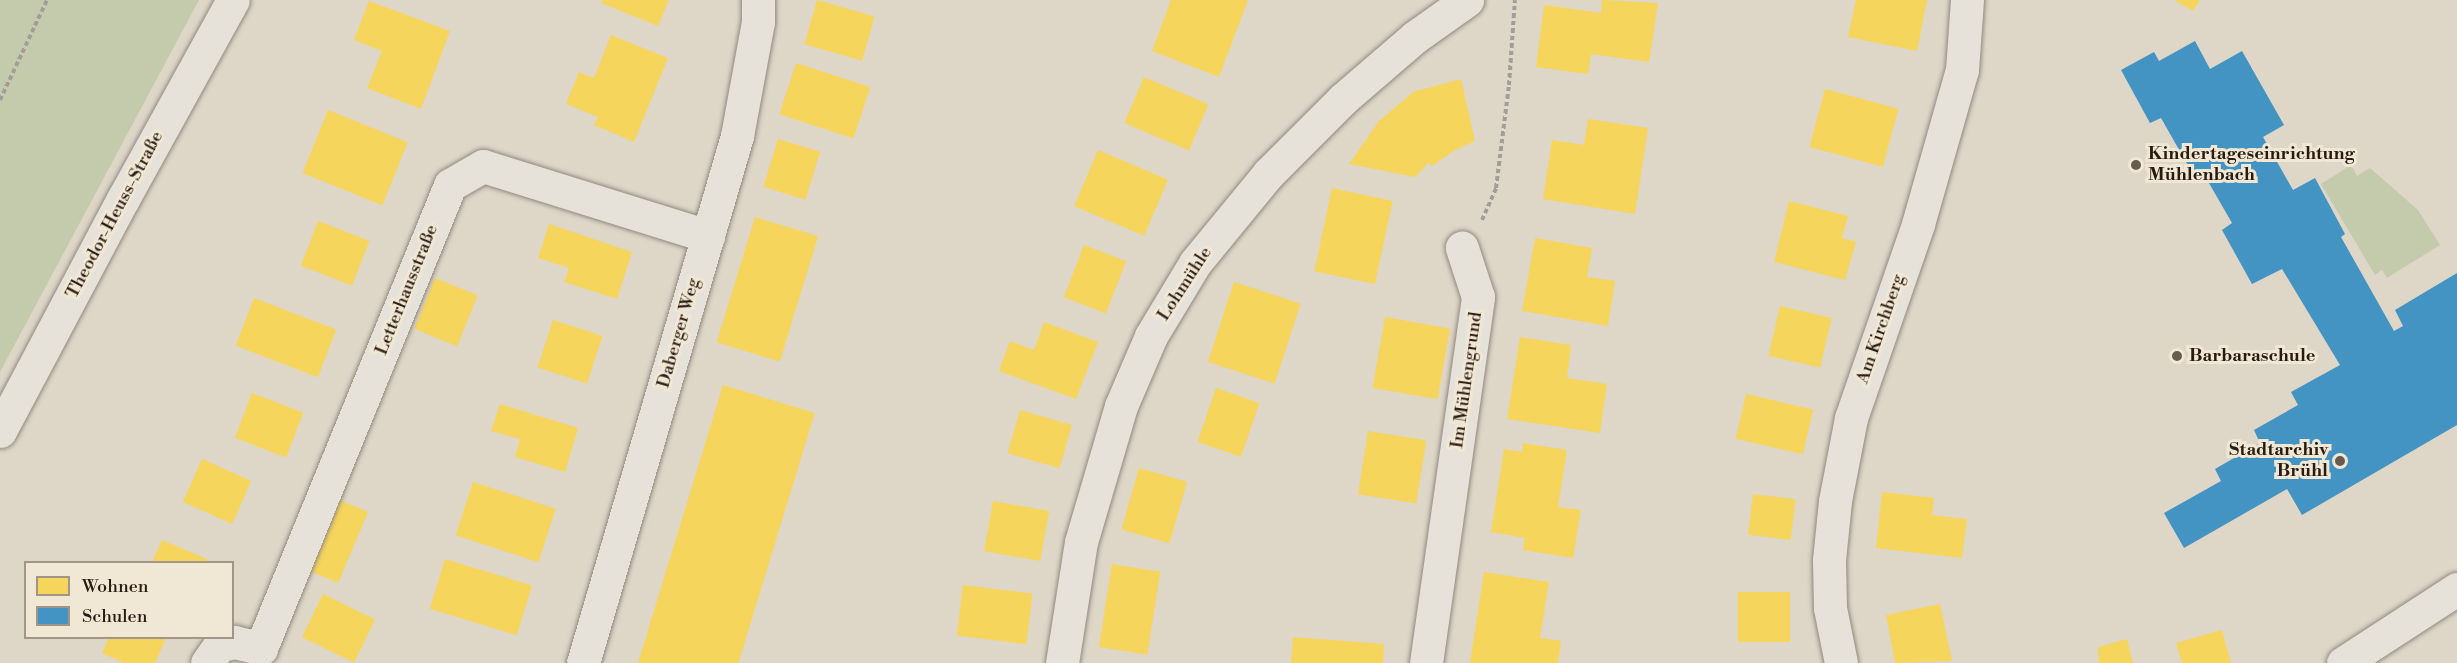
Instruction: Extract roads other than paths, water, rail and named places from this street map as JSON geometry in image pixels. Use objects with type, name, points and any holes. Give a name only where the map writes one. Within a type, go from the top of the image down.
[{"type":"street","name":"Theodor-Heuss-Straße","points":[[0,431],[123,199],[233,0]]},
{"type":"street","name":"Daberger Weg","points":[[583,663],[737,136],[758,22],[758,0]]},
{"type":"street","name":"Lohmühle","points":[[1062,663],[1081,542],[1121,406],[1151,336],[1195,263],[1268,174],[1342,99],[1415,37],[1467,0]]},
{"type":"street","name":"Am Kirchberg","points":[[1841,663],[1830,608],[1829,560],[1835,501],[1851,418],[1918,224],[1962,70],[1967,0]]},
{"type":"street","name":"Letterhausstraße","points":[[207,663],[219,646],[234,642],[271,656],[450,185],[483,166],[708,236]]},
{"type":"street","name":"Im Mühlengrund","points":[[1426,663],[1478,297],[1462,248]]},
{"type":"street","points":[[2343,663],[2453,600]]},
{"type":"place","name":"Kindertageseinrichtung Mühlenbach","points":[[2136,165]]},
{"type":"place","name":"Barbaraschule","points":[[2177,356]]},
{"type":"place","name":"Stadtarchiv Brühl","points":[[2340,461]]}]
